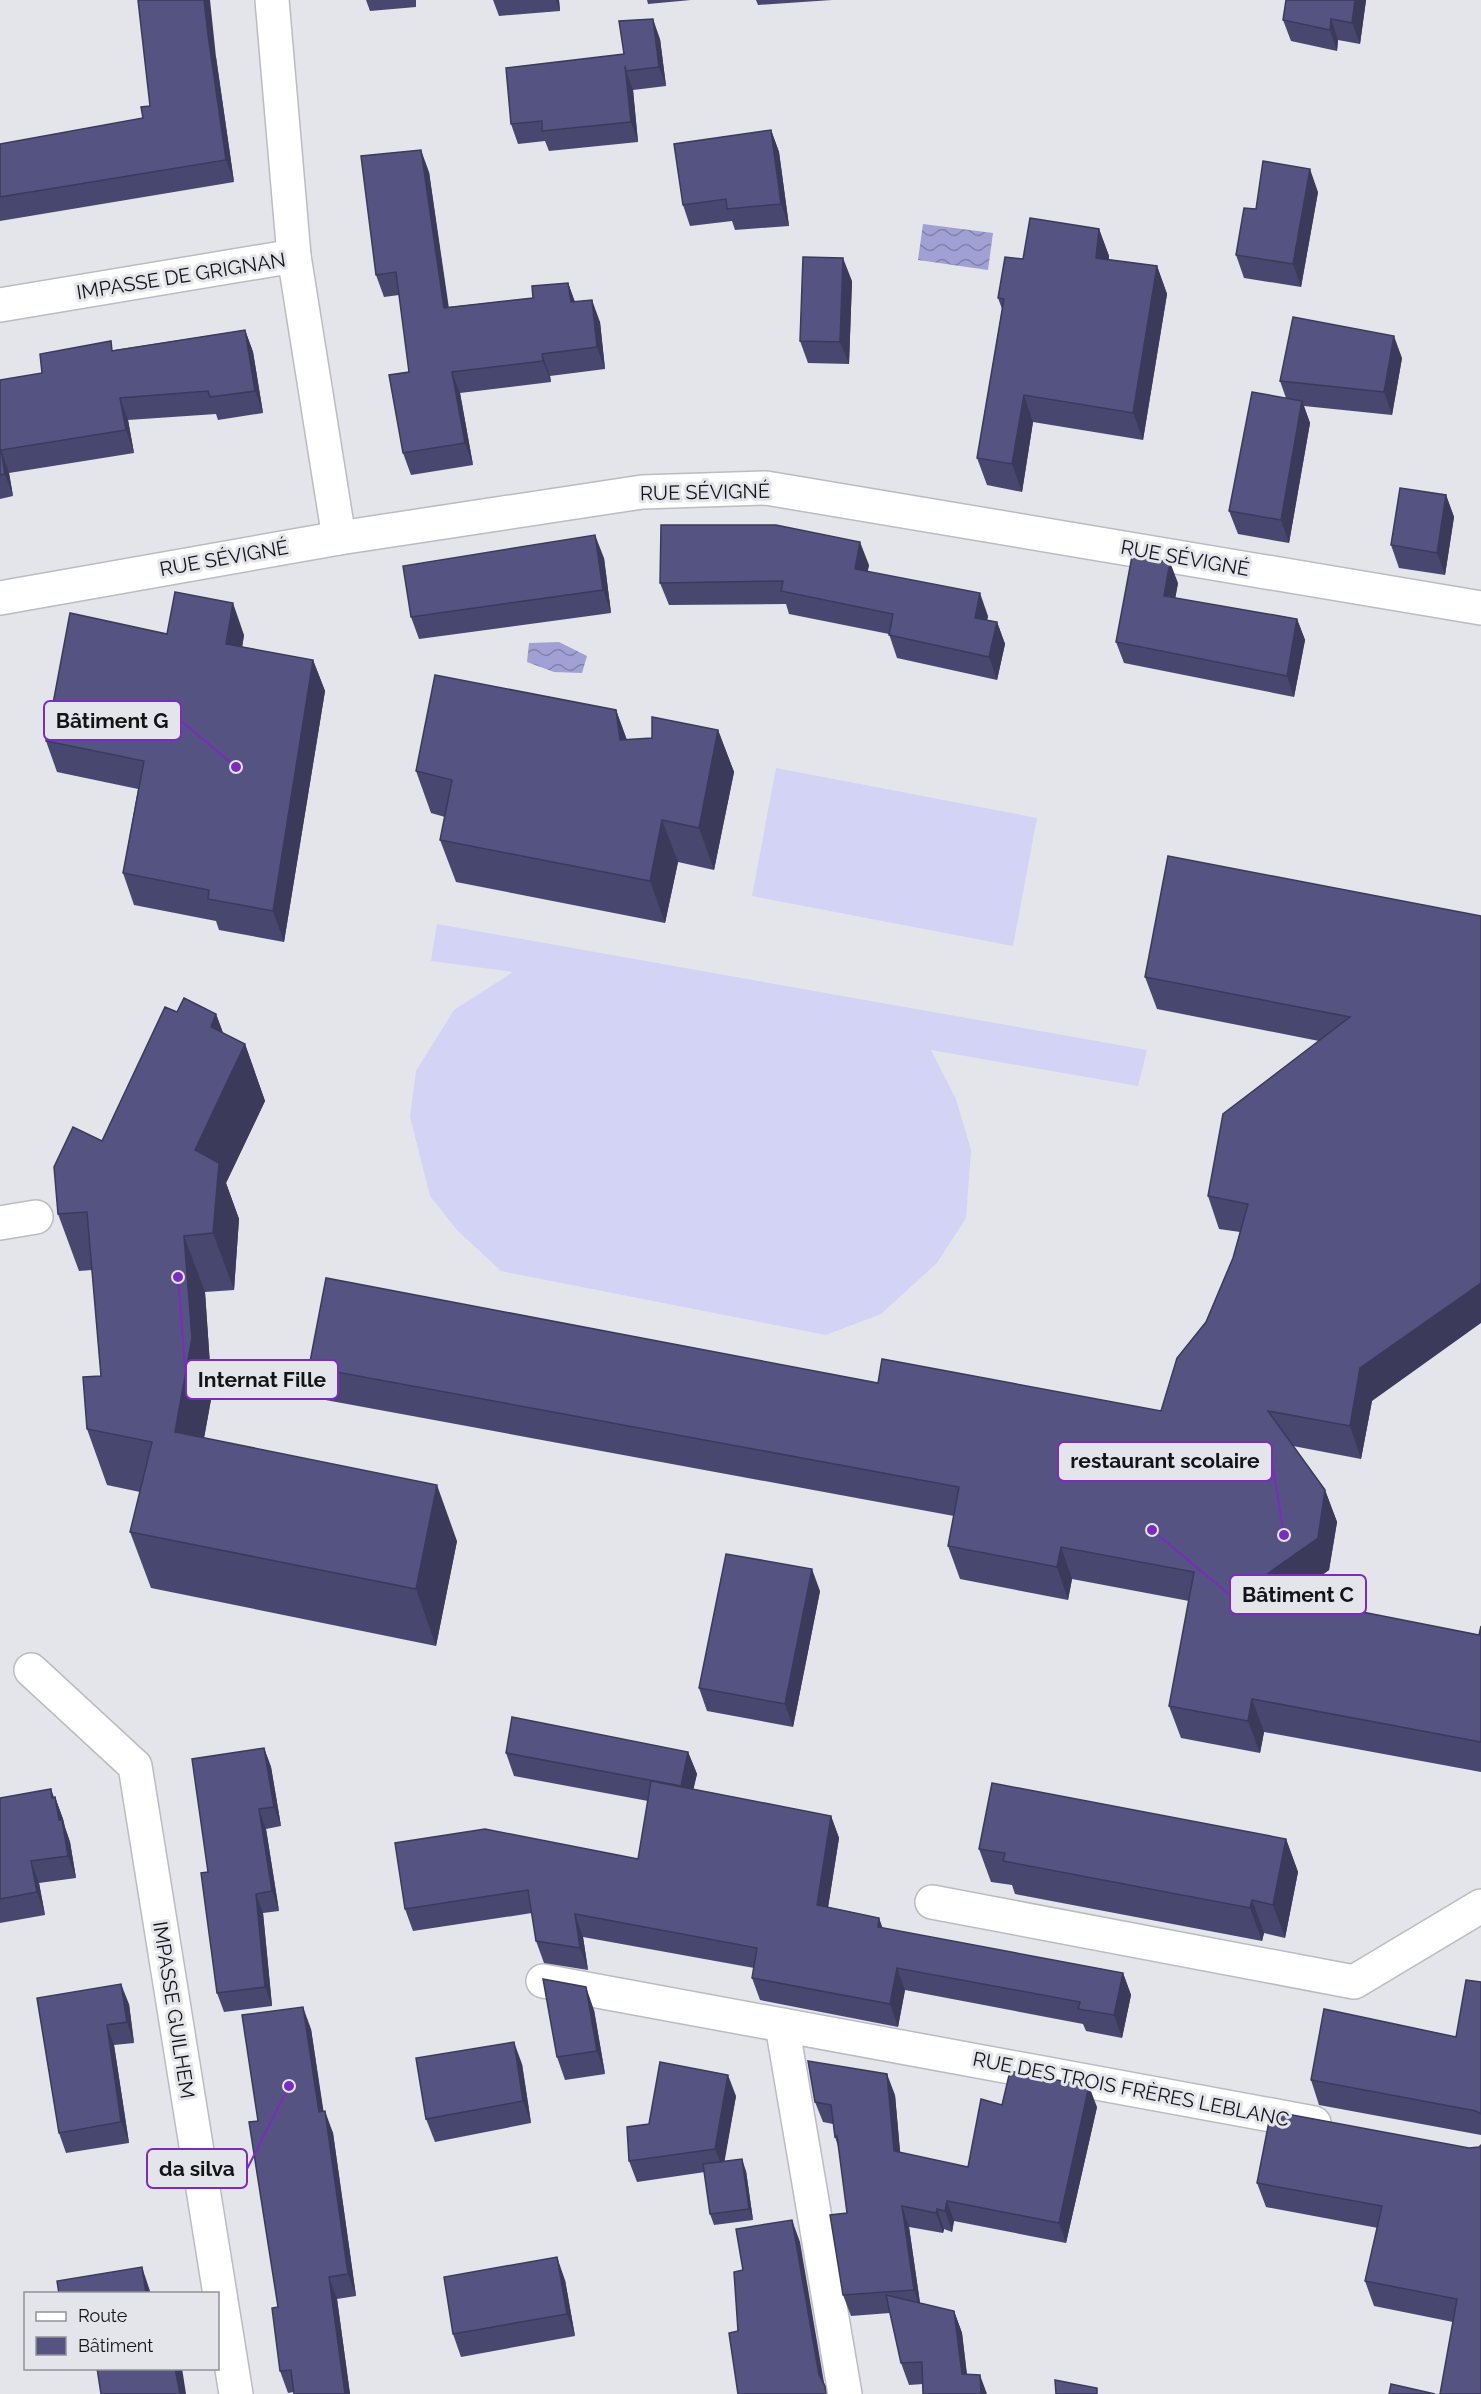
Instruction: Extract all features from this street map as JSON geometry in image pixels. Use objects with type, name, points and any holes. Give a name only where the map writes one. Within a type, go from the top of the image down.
[{"type":"street","points":[[272,0],[294,256]]},
{"type":"street","name":"IMPASSE DE GRIGNAN","points":[[0,305],[294,256],[339,538]]},
{"type":"street","name":"RUE SÉVIGNÉ","points":[[0,598],[339,538],[642,492],[766,488],[1481,608]]},
{"type":"street","points":[[0,1223],[36,1217]]},
{"type":"street","name":"IMPASSE GUILHEM","points":[[31,1670],[135,1766],[236,2394]]},
{"type":"street","points":[[932,1902],[1354,1982],[1481,1906]]},
{"type":"street","name":"RUE DES TROIS FRÈRES LEBLANC","points":[[543,1981],[1341,2128]]},
{"type":"street","points":[[782,2025],[845,2394]]},
{"type":"shaded area","points":[[776,768],[1037,818],[1013,946],[752,896]]},
{"type":"shaded area","points":[[437,924],[1147,1050],[1138,1086],[931,1050],[956,1099],[971,1150],[966,1218],[937,1263],[881,1314],[826,1335],[501,1271],[457,1230],[430,1196],[410,1117],[416,1071],[454,1010],[513,972],[431,961]]},
{"type":"water","points":[[923,224],[993,233],[988,270],[918,260]]},
{"type":"water","points":[[559,642],[587,656],[582,673],[554,672],[527,662],[529,643]]},
{"type":"building","points":[[138,0],[204,0],[226,160],[0,197],[0,144],[143,118],[141,107],[150,106]]},
{"type":"building","points":[[1286,0],[1355,0],[1352,23],[1331,19],[1330,30],[1283,20]]},
{"type":"building","points":[[653,19],[659,67],[626,71],[625,66],[631,122],[542,131],[542,121],[511,124],[506,68],[624,54],[619,21]]},
{"type":"building","points":[[771,130],[781,204],[727,209],[726,199],[683,205],[674,144]]},
{"type":"building","points":[[421,150],[444,308],[533,298],[532,286],[568,283],[571,302],[592,300],[597,347],[542,354],[543,361],[452,372],[465,443],[403,453],[389,375],[409,372],[396,272],[376,275],[361,156]]},
{"type":"building","points":[[1263,161],[1310,169],[1293,264],[1236,255],[1244,208],[1256,209]]},
{"type":"building","points":[[1030,218],[1099,229],[1096,258],[1157,266],[1133,413],[1024,395],[1012,464],[977,458],[1004,299],[998,298],[1005,257],[1023,259]]},
{"type":"building","points":[[803,257],[843,258],[840,342],[800,341]]},
{"type":"building","points":[[1293,317],[1394,336],[1384,392],[1280,381]]},
{"type":"building","points":[[245,330],[255,391],[210,397],[208,391],[120,398],[126,430],[1,450],[5,474],[0,475],[0,380],[42,373],[40,354],[111,341],[112,351]]},
{"type":"building","points":[[1252,392],[1302,401],[1281,520],[1229,511]]},
{"type":"building","points":[[1400,488],[1446,495],[1437,553],[1391,545]]},
{"type":"building","points":[[661,525],[776,525],[860,542],[855,569],[980,593],[975,618],[997,622],[989,657],[889,635],[893,614],[781,591],[783,581],[660,583]]},
{"type":"building","points":[[595,535],[603,590],[411,617],[403,566]]},
{"type":"building","points":[[1132,556],[1170,562],[1164,596],[1297,619],[1287,676],[1116,642]]},
{"type":"building","points":[[175,592],[233,603],[226,644],[313,660],[273,911],[208,899],[209,890],[123,873],[144,761],[46,741],[70,613],[167,634]]},
{"type":"building","points":[[435,675],[616,710],[620,740],[652,738],[652,717],[718,730],[699,828],[662,820],[650,881],[440,840],[452,780],[416,771]]},
{"type":"building","points":[[1168,856],[1481,916],[1481,1283],[1360,1368],[1350,1426],[1268,1411],[1325,1490],[1318,1538],[1246,1589],[1479,1635],[1481,1626],[1481,1742],[1252,1699],[1248,1721],[1169,1706],[1194,1572],[1061,1547],[1057,1567],[948,1546],[959,1487],[309,1367],[326,1278],[878,1383],[882,1359],[1161,1411],[1177,1358],[1206,1322],[1233,1258],[1248,1204],[1208,1196],[1223,1114],[1350,1017],[1145,977]]},
{"type":"building","points":[[184,998],[216,1014],[211,1027],[245,1044],[195,1150],[219,1163],[213,1233],[184,1236],[192,1338],[175,1432],[437,1485],[416,1589],[130,1532],[152,1442],[87,1429],[83,1377],[101,1376],[87,1212],[58,1214],[54,1167],[73,1127],[102,1141],[165,1007],[177,1012]]},
{"type":"building","points":[[726,1554],[812,1569],[785,1704],[699,1688]]},
{"type":"building","points":[[512,1717],[688,1752],[681,1786],[506,1753]]},
{"type":"building","points":[[264,1748],[274,1807],[259,1809],[272,1891],[256,1894],[265,1987],[217,1993],[201,1873],[208,1872],[192,1759]]},
{"type":"building","points":[[651,1781],[831,1816],[817,1905],[879,1918],[878,1927],[1123,1973],[1114,2015],[1078,2009],[1080,2002],[897,1968],[890,2004],[752,1978],[757,1948],[575,1914],[580,1948],[536,1941],[528,1890],[405,1909],[395,1843],[485,1829],[638,1859]]},
{"type":"building","points":[[992,1783],[1286,1839],[1273,1905],[1252,1900],[1250,1908],[1003,1861],[1005,1853],[979,1849]]},
{"type":"building","points":[[51,1789],[52,1798],[55,1797],[59,1820],[62,1820],[68,1856],[31,1861],[37,1892],[0,1899],[0,1798]]},
{"type":"building","points":[[543,1979],[586,1987],[597,2051],[557,2057]]},
{"type":"building","points":[[1466,1980],[1481,1982],[1481,2114],[1476,2111],[1311,2080],[1324,2009],[1456,2037]]},
{"type":"building","points":[[121,1984],[127,2022],[107,2025],[121,2122],[59,2133],[37,1998]]},
{"type":"building","points":[[303,2007],[319,2112],[325,2111],[348,2274],[329,2277],[345,2394],[294,2394],[291,2370],[280,2371],[272,2308],[278,2307],[249,2122],[258,2121],[242,2015]]},
{"type":"building","points":[[514,2042],[523,2101],[426,2119],[416,2058]]},
{"type":"building","points":[[808,2061],[887,2074],[894,2151],[968,2167],[981,2099],[1002,2105],[1010,2071],[1089,2086],[1059,2223],[947,2201],[945,2211],[937,2209],[936,2213],[902,2206],[914,2290],[843,2295],[830,2215],[847,2213],[837,2136],[835,2137],[831,2105],[815,2102]]},
{"type":"building","points":[[660,2062],[728,2075],[715,2149],[629,2161],[627,2127],[649,2124]]},
{"type":"building","points":[[1271,2111],[1469,2148],[1481,2145],[1481,2394],[1440,2394],[1457,2299],[1365,2281],[1382,2206],[1257,2183]]},
{"type":"building","points":[[742,2159],[749,2209],[710,2214],[703,2164]]},
{"type":"building","points":[[792,2220],[819,2375],[825,2386],[826,2394],[738,2394],[729,2333],[738,2331],[734,2272],[743,2270],[736,2229]]},
{"type":"building","points":[[557,2257],[567,2314],[453,2334],[444,2277]]},
{"type":"building","points":[[142,2267],[146,2292],[59,2292],[57,2281]]},
{"type":"building","points":[[886,2295],[954,2311],[962,2374],[980,2375],[981,2394],[923,2394],[922,2362],[901,2363]]},
{"type":"building","points":[[97,2370],[175,2370],[180,2394],[101,2394]]},
{"type":"building","points":[[1055,2380],[1097,2388],[1097,2394],[1056,2394]]},
{"type":"building","points":[[1391,2384],[1435,2394],[1389,2394]]},
{"type":"place","name":"Bâtiment G","points":[[236,767]]},
{"type":"place","name":"Internat Fille","points":[[178,1277]]},
{"type":"place","name":"Bâtiment C","points":[[1152,1530]]},
{"type":"place","name":"restaurant scolaire","points":[[1284,1535]]},
{"type":"place","name":"da silva","points":[[289,2086]]}]
